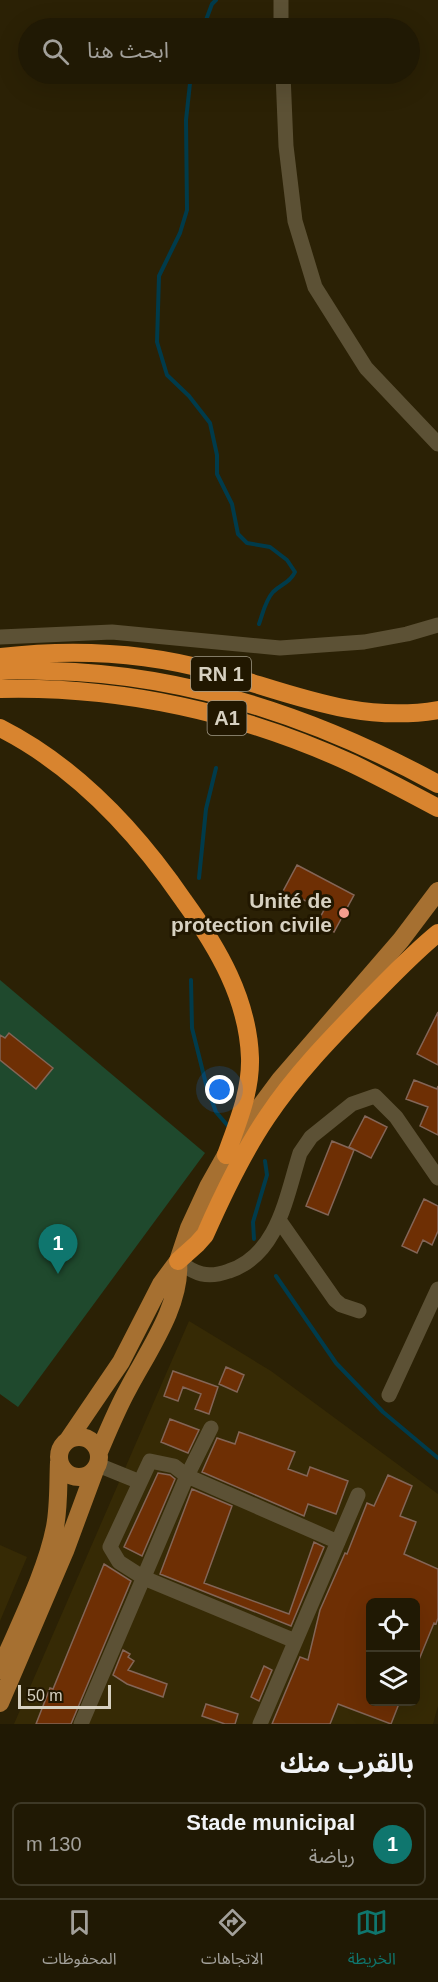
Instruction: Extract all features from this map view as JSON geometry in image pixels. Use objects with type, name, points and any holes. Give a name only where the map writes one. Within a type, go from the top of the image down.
[{"type":"highway","name":"RN 1","points":[[0,657],[84,653],[150,659],[210,670],[308,700],[360,712],[396,714],[438,710]]},
{"type":"highway","name":"A1","points":[[0,671],[87,672],[172,684],[214,694],[296,719],[348,739],[438,784]]},
{"type":"highway","name":"A1","points":[[0,689],[36,688],[112,694],[187,707],[224,717],[305,744],[351,764],[438,808]]},
{"type":"highway","points":[[0,728],[18,737],[66,771],[108,807],[164,872],[204,929],[223,962],[236,989],[246,1023],[250,1059],[248,1091],[226,1155]]},
{"type":"highway","points":[[178,1261],[205,1234],[240,1161],[267,1117],[296,1079],[340,1029],[409,958],[438,933]]},
{"type":"main road","points":[[0,1670],[47,1556],[55,1529],[60,1450],[120,1362],[161,1284],[178,1261],[198,1206],[226,1155],[280,1080],[401,940],[435,895]]},
{"type":"main road","points":[[0,1703],[65,1551],[122,1401],[174,1300],[178,1281],[178,1261]]},
{"type":"main road","points":[[59,1462],[66,1473],[78,1478],[90,1475],[97,1462],[92,1441],[80,1437],[68,1440]]},
{"type":"street","points":[[281,18],[282,0]]},
{"type":"street","points":[[283,84],[286,146],[295,221],[315,287],[366,368],[438,444]]},
{"type":"street","points":[[0,637],[112,632],[280,648],[364,642],[407,634],[438,625]]},
{"type":"street","points":[[178,1261],[190,1270],[205,1276],[238,1268],[250,1261],[266,1246],[279,1220],[305,1143],[352,1104],[367,1098],[375,1096],[396,1117],[438,1178]]},
{"type":"street","points":[[279,1220],[335,1300],[341,1305],[359,1311]]},
{"type":"street","points":[[388,1395],[438,1289]]},
{"type":"street","points":[[81,1724],[211,1428]]},
{"type":"street","points":[[295,1641],[144,1578],[119,1562],[110,1547],[150,1461],[174,1466],[188,1476],[338,1542]]},
{"type":"street","points":[[97,1462],[140,1482]]},
{"type":"street","points":[[260,1724],[358,1495]]},
{"type":"shaded area","points":[[189,1321],[271,1371],[438,1494],[438,1706],[433,1724],[14,1724]]},
{"type":"shaded area","points":[[0,1545],[27,1557],[0,1621]]},
{"type":"green space","points":[[0,980],[205,1153],[18,1407],[0,1394]]},
{"type":"building","points":[[297,865],[354,895],[334,932],[317,923],[324,910],[300,898],[297,904],[281,895]]},
{"type":"building","points":[[438,1012],[438,1065],[417,1054]]},
{"type":"building","points":[[9,1033],[53,1068],[36,1089],[0,1060],[0,1035],[5,1038]]},
{"type":"building","points":[[414,1080],[437,1089],[438,1086],[438,1135],[420,1126],[428,1107],[406,1099]]},
{"type":"building","points":[[365,1116],[387,1127],[371,1158],[349,1147]]},
{"type":"building","points":[[332,1141],[354,1150],[328,1215],[306,1206]]},
{"type":"building","points":[[424,1199],[438,1206],[438,1231],[432,1245],[423,1240],[417,1253],[402,1246]]},
{"type":"building","points":[[226,1367],[244,1375],[237,1392],[219,1384]]},
{"type":"building","points":[[173,1371],[218,1387],[209,1414],[195,1409],[201,1394],[183,1387],[178,1401],[164,1396]]},
{"type":"building","points":[[170,1419],[199,1430],[188,1453],[161,1442]]},
{"type":"building","points":[[239,1432],[295,1452],[288,1469],[307,1476],[310,1467],[348,1481],[336,1514],[308,1504],[304,1516],[202,1472],[217,1438],[235,1444]]},
{"type":"building","points":[[158,1473],[170,1475],[175,1479],[142,1556],[124,1547]]},
{"type":"building","points":[[388,1475],[412,1486],[400,1516],[416,1522],[404,1554],[438,1569],[438,1618],[420,1657],[420,1598],[366,1598],[366,1706],[398,1706],[391,1724],[338,1704],[330,1724],[272,1724],[300,1657],[308,1660],[320,1610],[345,1553],[347,1554],[367,1503],[374,1506]]},
{"type":"building","points":[[192,1489],[232,1506],[204,1583],[289,1614],[314,1542],[324,1547],[291,1626],[160,1574]]},
{"type":"building","points":[[104,1564],[131,1581],[71,1724],[36,1724],[50,1688],[53,1689]]},
{"type":"building","points":[[123,1650],[130,1654],[128,1657],[134,1661],[128,1670],[167,1684],[163,1697],[127,1684],[113,1675]]},
{"type":"building","points":[[264,1666],[272,1670],[259,1701],[251,1697]]},
{"type":"building","points":[[206,1704],[238,1714],[235,1724],[225,1724],[202,1716]]},
{"type":"waterway","points":[[207,18],[216,0]]},
{"type":"waterway","points":[[190,84],[186,120],[187,210],[180,233],[159,276],[157,342],[167,375],[189,396],[210,423],[217,455],[217,474],[232,504],[238,534],[247,543],[270,547],[287,560],[295,572],[291,579],[270,596],[259,624]]},
{"type":"waterway","points":[[199,878],[206,809],[216,768]]},
{"type":"waterway","points":[[191,980],[192,1028],[207,1088],[216,1112],[228,1126]]},
{"type":"waterway","points":[[254,1239],[253,1222],[267,1175],[265,1161]]},
{"type":"waterway","points":[[276,1276],[336,1363],[383,1412],[438,1458]]},
{"type":"place","name":"Unité de protection civile","points":[[344,913]]},
{"type":"place","name":"Stade municipal","points":[[58,1274]]}]
